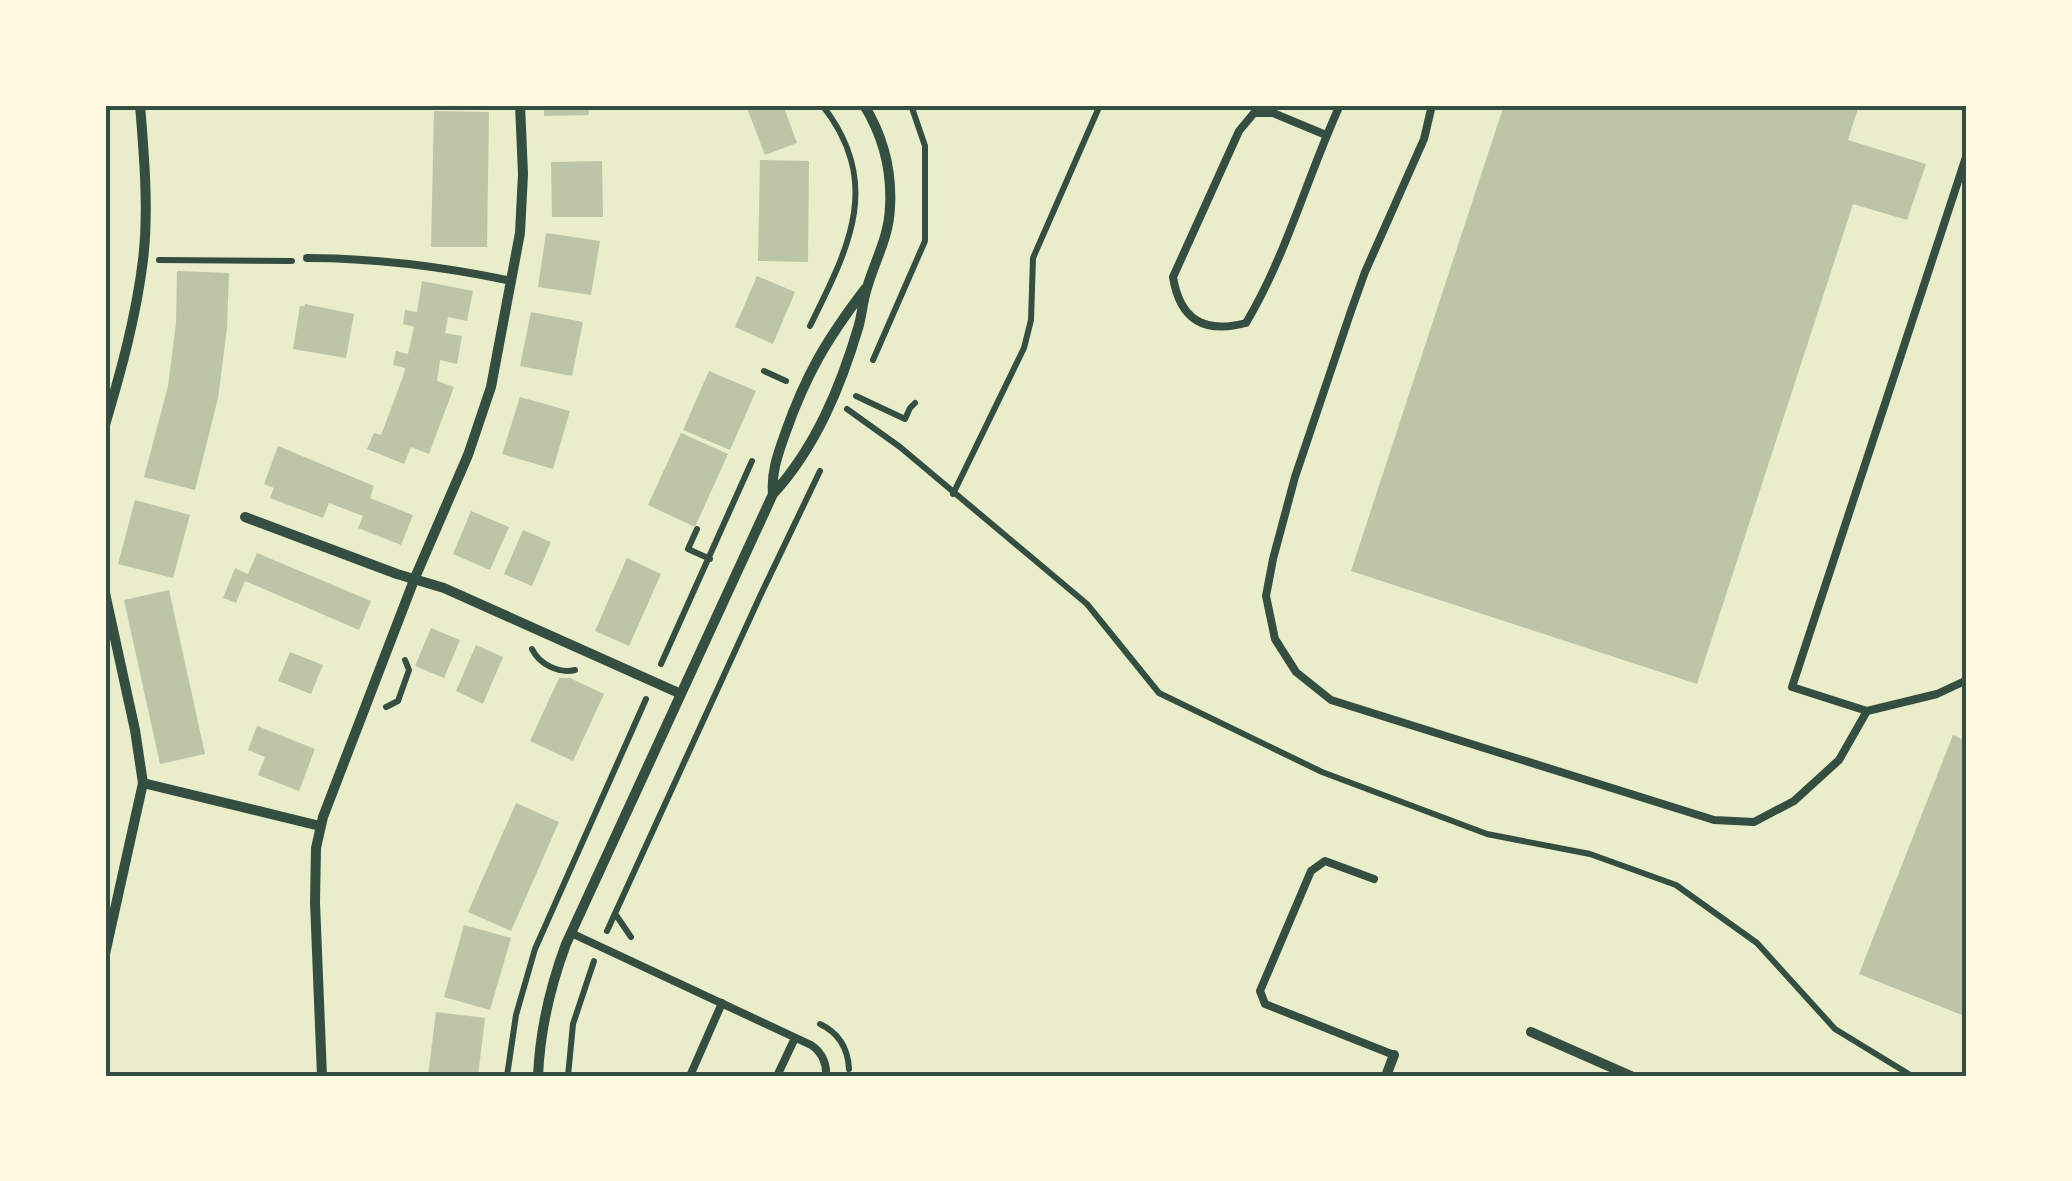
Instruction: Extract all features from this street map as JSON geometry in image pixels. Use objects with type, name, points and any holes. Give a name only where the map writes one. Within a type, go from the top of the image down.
[{"type":"street","points":[[105,425],[127,350],[143,260],[140,105]]},
{"type":"street","points":[[322,1076],[314,902],[320,826],[414,580],[482,419],[497,364],[522,205],[520,105]]},
{"type":"street","points":[[538,1076],[547,1005],[571,934],[773,494],[800,461],[829,408],[859,323],[867,286],[888,227],[890,193],[882,144],[864,105]]},
{"type":"street","points":[[773,494],[771,476],[800,393],[831,334],[867,286]]},
{"type":"street","points":[[245,517],[444,588],[680,694]]},
{"type":"street","points":[[105,592],[143,783],[105,954]]},
{"type":"street","points":[[143,783],[320,826]]},
{"type":"street","points":[[1531,1032],[1631,1076]]},
{"type":"street","points":[[1386,1076],[1394,1055]]},
{"type":"lane","points":[[1326,136],[1272,113],[1254,113],[1240,130],[1172,278],[1184,313],[1226,328],[1246,323],[1283,248],[1340,105]]},
{"type":"lane","points":[[1432,105],[1424,139],[1356,298],[1272,559],[1266,596],[1275,638],[1296,672],[1331,700],[1714,820],[1754,822],[1794,801],[1839,760],[1867,710]]},
{"type":"lane","points":[[1967,154],[1792,686],[1867,710],[1936,694],[1967,680]]},
{"type":"lane","points":[[307,258],[436,267],[512,281]]},
{"type":"lane","points":[[1374,879],[1326,861],[1311,871],[1260,991],[1265,1004],[1394,1055]]},
{"type":"lane","points":[[571,934],[817,1049],[826,1076]]},
{"type":"lane","points":[[690,1076],[722,1004]]},
{"type":"lane","points":[[777,1076],[795,1038]]},
{"type":"path","points":[[808,330],[845,253],[856,205],[849,153],[822,105]]},
{"type":"path","points":[[872,361],[925,241],[925,146],[911,105]]},
{"type":"path","points":[[953,494],[1024,348],[1030,320],[1033,258],[1100,105]]},
{"type":"path","points":[[143,260],[307,258]]},
{"type":"path","points":[[777,393],[787,370]]},
{"type":"path","points":[[764,372],[782,380]]},
{"type":"path","points":[[842,427],[856,396],[905,419],[916,402]]},
{"type":"path","points":[[850,410],[900,447],[1087,604],[1159,692],[1340,779],[1487,834],[1590,854],[1676,885],[1757,943],[1834,1029],[1912,1076]]},
{"type":"path","points":[[507,1076],[516,1016],[535,949],[756,450]]},
{"type":"path","points":[[568,1076],[573,1024],[600,947],[826,460]]},
{"type":"path","points":[[697,529],[686,541],[690,550],[710,559]]},
{"type":"path","points":[[529,644],[540,662],[565,672],[582,670]]},
{"type":"path","points":[[384,710],[398,701],[409,670],[406,653]]},
{"type":"path","points":[[647,654],[664,656]]},
{"type":"path","points":[[635,704],[638,716]]},
{"type":"building","points":[[544,105],[588,105],[589,115],[544,116]]},
{"type":"building","points":[[783,105],[797,143],[765,155],[747,108]]},
{"type":"building","points":[[1504,105],[1859,105],[1848,140],[1926,164],[1907,220],[1853,204],[1697,684],[1351,571]]},
{"type":"building","points":[[434,111],[489,112],[487,247],[431,247]]},
{"type":"building","points":[[760,160],[809,161],[808,262],[758,261]]},
{"type":"building","points":[[602,161],[603,217],[552,217],[551,162]]},
{"type":"building","points":[[546,233],[600,241],[591,295],[538,287]]},
{"type":"building","points":[[177,271],[229,273],[218,398],[195,490],[144,477],[168,386],[176,323]]},
{"type":"building","points":[[757,276],[795,292],[773,344],[735,327]]},
{"type":"building","points":[[422,281],[473,291],[467,321],[448,317],[445,333],[462,336],[457,364],[440,360],[437,381],[454,387],[429,454],[411,447],[404,464],[367,449],[374,433],[381,435],[403,377],[405,368],[393,365],[396,351],[408,354],[414,327],[403,324],[405,310],[417,312]]},
{"type":"building","points":[[300,306],[354,314],[346,358],[293,349]]},
{"type":"building","points":[[531,312],[583,322],[572,376],[520,366]]},
{"type":"building","points":[[709,371],[756,391],[730,450],[683,430]]},
{"type":"building","points":[[520,397],[570,411],[553,469],[502,454]]},
{"type":"building","points":[[681,433],[728,454],[695,527],[648,505]]},
{"type":"building","points":[[278,446],[374,486],[370,498],[413,515],[401,545],[358,528],[363,516],[329,503],[323,518],[270,498],[274,488],[264,484]]},
{"type":"building","points":[[135,500],[190,515],[173,578],[118,564]]},
{"type":"building","points":[[471,511],[509,527],[490,570],[453,554]]},
{"type":"building","points":[[523,530],[551,542],[532,586],[504,574]]},
{"type":"building","points":[[257,553],[371,601],[359,630],[245,581],[236,603],[223,598],[235,568],[248,574]]},
{"type":"building","points":[[627,558],[661,574],[629,646],[595,631]]},
{"type":"building","points":[[169,590],[205,754],[160,764],[124,600]]},
{"type":"building","points":[[431,628],[460,640],[444,678],[415,666]]},
{"type":"building","points":[[476,645],[503,657],[483,704],[456,691]]},
{"type":"building","points":[[290,652],[323,665],[311,694],[278,681]]},
{"type":"building","points":[[559,678],[570,678],[604,694],[573,761],[530,741]]},
{"type":"building","points":[[257,726],[315,749],[299,791],[258,775],[265,757],[248,750]]},
{"type":"building","points":[[1953,735],[1967,741],[1967,1017],[1859,974]]},
{"type":"building","points":[[516,803],[559,822],[511,931],[468,912]]},
{"type":"building","points":[[464,925],[511,938],[490,1010],[444,997]]},
{"type":"building","points":[[436,1012],[485,1018],[478,1076],[428,1076]]}]
